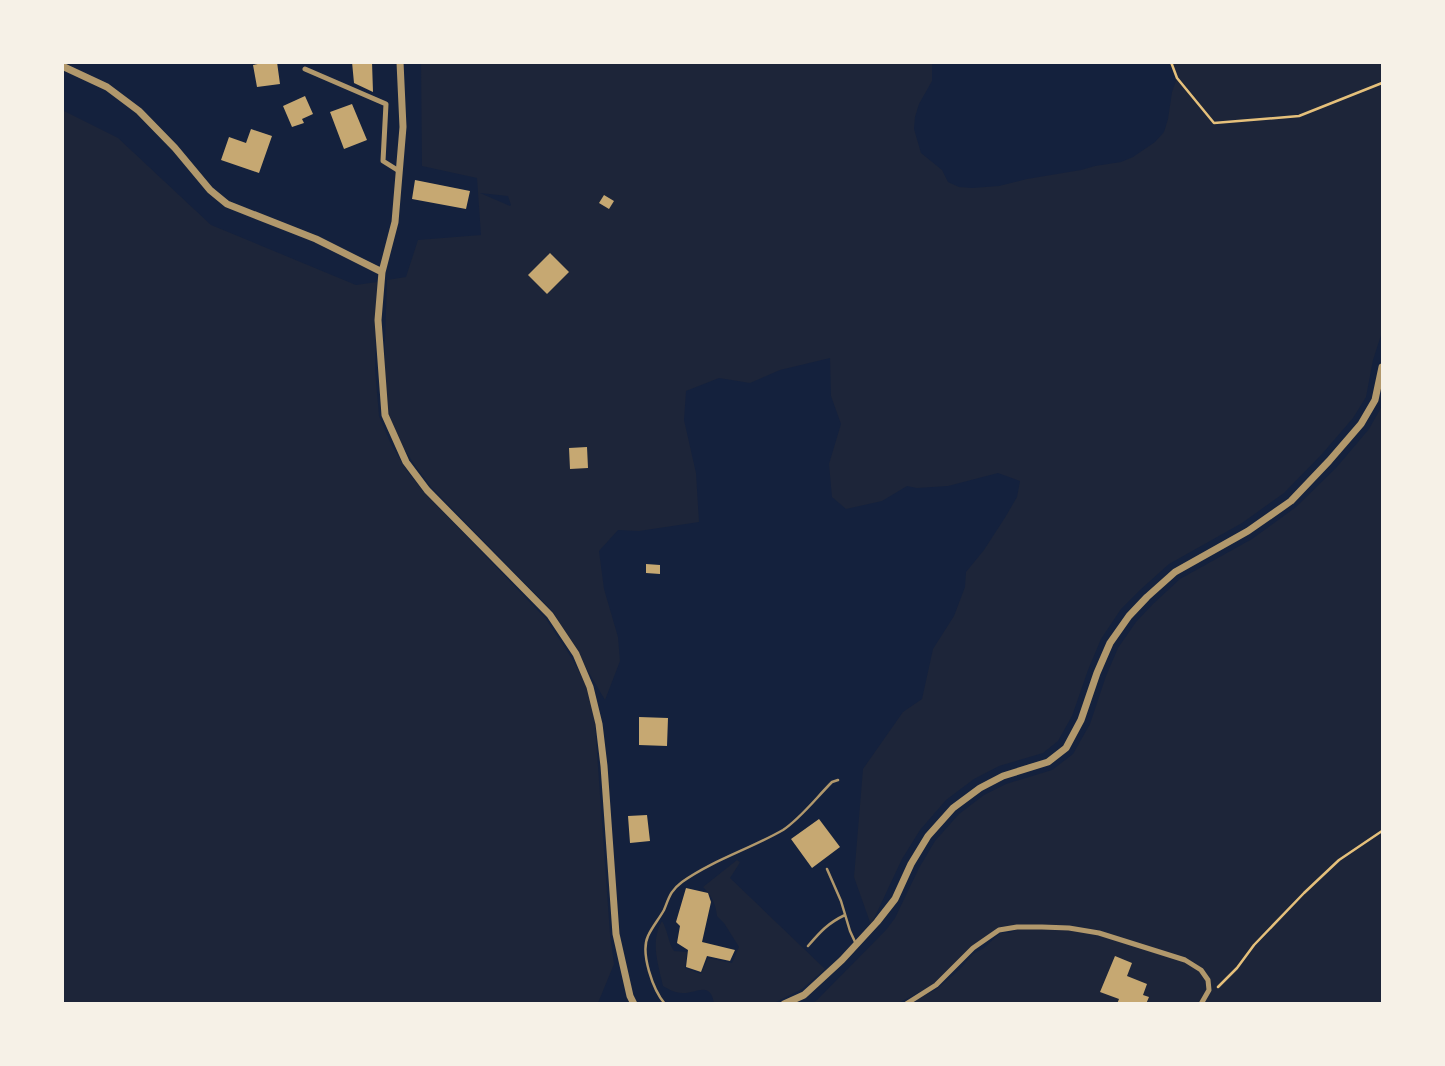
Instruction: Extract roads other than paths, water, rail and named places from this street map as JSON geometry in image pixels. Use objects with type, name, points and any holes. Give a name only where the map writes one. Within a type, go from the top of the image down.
[{"type":"street","points":[[400,62],[403,127],[395,222],[382,272],[378,320],[385,415],[406,462],[428,490],[550,615],[576,654],[590,687],[600,724],[616,934],[630,996],[634,1004]]},
{"type":"street","points":[[62,66],[107,87],[139,111],[175,148],[210,190],[227,204],[316,239],[382,272]]},
{"type":"street","points":[[305,69],[386,104],[383,161],[399,171]]},
{"type":"street","points":[[784,1004],[804,995],[842,960],[877,922],[895,899],[911,864],[928,836],[952,808],[980,788],[1003,776],[1048,762],[1066,748],[1081,720],[1097,673],[1110,643],[1129,616],[1175,572],[1248,531],[1291,500],[1329,461],[1361,424],[1375,400],[1382,366]]},
{"type":"street","points":[[906,1004],[936,985],[973,948],[999,930],[1017,927],[1069,928],[1099,933],[1185,960],[1201,970],[1208,980],[1209,990],[1201,1004]]},
{"type":"lane","points":[[665,1004],[659,997],[652,980],[646,956],[646,945],[647,936],[659,919],[673,889],[683,881],[721,860],[784,829],[832,782],[838,780]]},
{"type":"lane","points":[[827,869],[841,901],[856,945]]},
{"type":"lane","points":[[808,946],[826,926],[845,915]]}]
